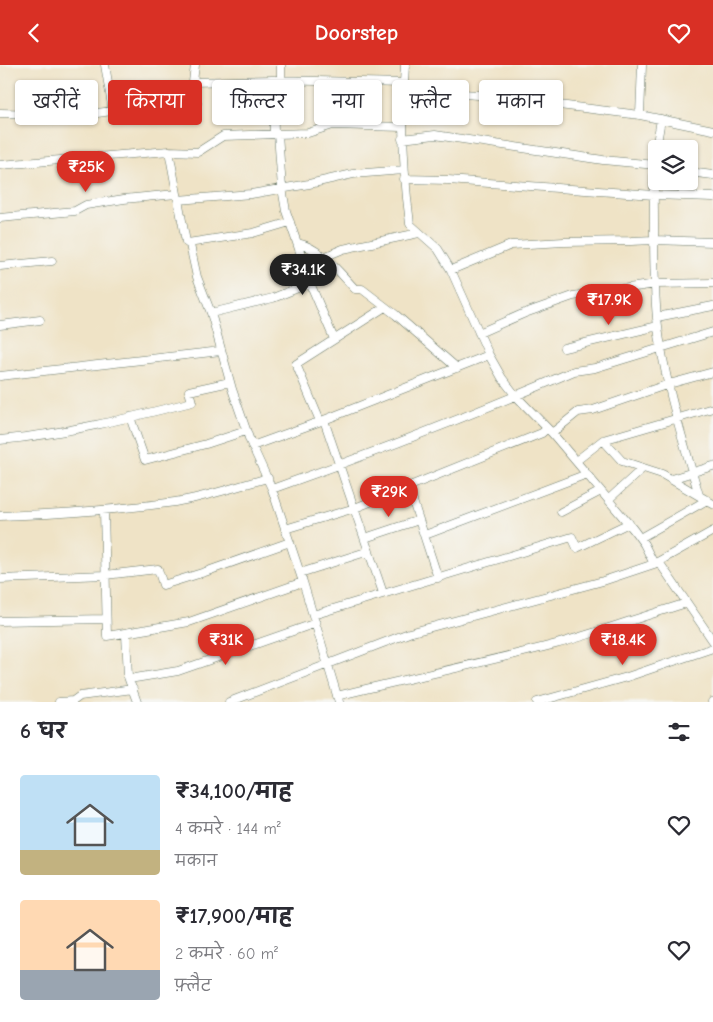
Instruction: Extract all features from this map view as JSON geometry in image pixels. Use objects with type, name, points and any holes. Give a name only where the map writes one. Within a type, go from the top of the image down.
[{"type":"street","points":[[105,65],[108,82]]},
{"type":"street","points":[[193,80],[195,65]]},
{"type":"street","points":[[277,80],[280,65]]},
{"type":"street","points":[[404,80],[405,65]]},
{"type":"street","points":[[640,115],[642,65]]},
{"type":"street","points":[[304,81],[392,85]]},
{"type":"street","points":[[469,94],[640,115],[713,130]]},
{"type":"street","points":[[0,113],[83,115],[108,112]]},
{"type":"street","points":[[658,140],[661,119]]},
{"type":"street","points":[[276,125],[282,189],[290,222],[310,283],[334,339]]},
{"type":"street","points":[[0,165],[169,151],[198,152],[223,136],[308,133],[333,125],[402,127],[404,179],[410,225],[438,249],[451,270],[488,355],[516,396],[550,431],[629,523],[713,641]]},
{"type":"street","points":[[402,139],[435,135],[603,160],[648,163]]},
{"type":"street","points":[[169,151],[186,241],[190,245],[198,277],[211,313],[246,431],[268,477],[290,541],[338,699],[429,673],[483,662],[549,645],[687,603]]},
{"type":"street","points":[[0,218],[75,211],[86,205],[251,193],[282,189],[353,174],[404,170]]},
{"type":"street","points":[[698,173],[713,175]]},
{"type":"street","points":[[404,179],[713,197]]},
{"type":"street","points":[[654,190],[654,240],[658,327],[677,419],[699,495]]},
{"type":"street","points":[[188,243],[253,233],[290,222]]},
{"type":"street","points":[[324,257],[343,249],[420,233]]},
{"type":"street","points":[[451,270],[511,245],[654,240],[713,243]]},
{"type":"street","points":[[297,243],[303,244],[324,257],[355,289],[362,289],[457,368]]},
{"type":"street","points":[[0,266],[52,261]]},
{"type":"street","points":[[211,313],[273,298],[310,283]]},
{"type":"street","points":[[479,333],[525,313],[573,296],[656,284],[713,283]]},
{"type":"street","points":[[657,317],[713,306]]},
{"type":"street","points":[[383,593],[340,465],[296,364],[385,307]]},
{"type":"street","points":[[0,325],[40,320]]},
{"type":"street","points":[[564,348],[658,327]]},
{"type":"street","points":[[272,489],[340,465],[516,396],[574,371],[595,368],[713,332]]},
{"type":"street","points":[[0,376],[221,351]]},
{"type":"street","points":[[252,446],[322,421],[488,355]]},
{"type":"street","points":[[285,529],[355,508],[550,431],[578,412],[592,410],[669,384],[713,372]]},
{"type":"street","points":[[0,439],[66,431],[192,402],[189,391],[230,382]]},
{"type":"street","points":[[576,461],[603,440],[713,408]]},
{"type":"street","points":[[130,417],[145,460],[246,431]]},
{"type":"street","points":[[603,440],[622,461],[662,474],[710,502]]},
{"type":"street","points":[[671,479],[713,466]]},
{"type":"street","points":[[609,499],[643,468]]},
{"type":"street","points":[[425,535],[587,474]]},
{"type":"street","points":[[0,516],[79,513],[177,501],[222,491],[268,477]]},
{"type":"street","points":[[408,486],[438,578]]},
{"type":"street","points":[[561,512],[601,491]]},
{"type":"street","points":[[640,538],[710,502]]},
{"type":"street","points":[[104,510],[107,636],[189,622],[303,582]]},
{"type":"street","points":[[365,538],[420,520]]},
{"type":"street","points":[[129,679],[178,671],[383,593],[572,537],[577,549],[629,523]]},
{"type":"street","points":[[229,702],[409,633],[603,581],[656,563],[713,531]]},
{"type":"street","points":[[0,579],[105,575],[158,569],[163,585],[290,541]]},
{"type":"street","points":[[300,573],[369,551]]},
{"type":"street","points":[[0,621],[106,619]]},
{"type":"street","points":[[126,634],[129,679],[137,702]]},
{"type":"street","points":[[537,702],[627,677],[713,648]]},
{"type":"street","points":[[59,702],[133,689]]}]
